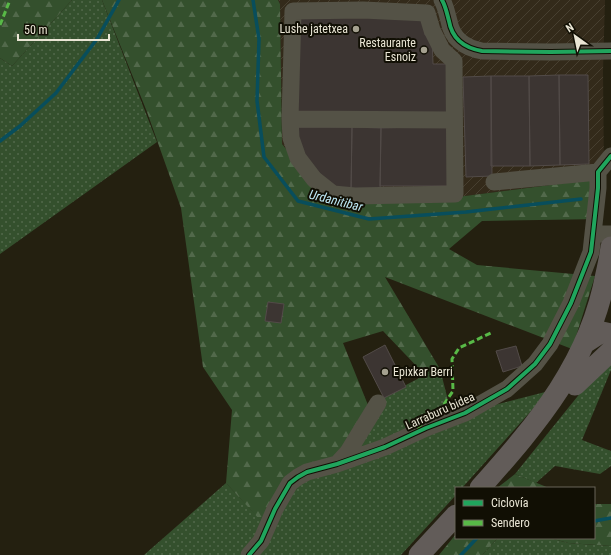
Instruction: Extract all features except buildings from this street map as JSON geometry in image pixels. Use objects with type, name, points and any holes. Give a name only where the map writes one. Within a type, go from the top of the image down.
[{"type":"main road","points":[[530,430],[567,378],[608,293],[611,253]]},
{"type":"main road","points":[[607,333],[600,322],[605,296],[608,293]]},
{"type":"main road","points":[[585,343],[607,333]]},
{"type":"main road","points":[[575,385],[607,333]]},
{"type":"main road","points":[[481,487],[530,430],[611,351]]},
{"type":"main road","points":[[419,555],[455,516]]},
{"type":"street","points":[[443,2],[450,28],[454,35],[459,41],[474,50],[551,52],[611,51]]},
{"type":"street","points":[[363,5],[427,13],[432,30],[442,50],[454,61],[454,194],[355,196],[333,194],[314,179],[298,158],[291,138],[290,119],[293,11],[363,5]]},
{"type":"street","points":[[290,119],[454,120]]},
{"type":"street","points":[[494,182],[598,180],[611,156]]},
{"type":"street","name":"Larraburu bidea","points":[[249,555],[261,541],[275,509],[290,483],[307,472],[337,464],[465,413],[507,389],[535,364],[550,344],[571,303],[591,252],[598,180]]},
{"type":"street","points":[[593,234],[611,234]]},
{"type":"street","points":[[337,464],[348,452],[378,403]]},
{"type":"shaded area","points":[[278,0],[605,0],[603,71],[604,178],[449,198],[326,198],[282,144],[280,4]]},
{"type":"green space","points":[[0,0],[72,0],[12,66],[0,58]]},
{"type":"green space","points":[[72,0],[102,0],[157,142],[0,254],[0,58],[12,66]]},
{"type":"green space","points":[[102,0],[278,0],[280,4],[282,144],[326,198],[449,198],[604,178],[602,219],[482,221],[449,249],[477,265],[595,276],[572,349],[385,277],[440,369],[425,375],[383,331],[343,343],[368,405],[340,458],[295,481],[269,530],[226,483],[232,410],[203,367],[181,208],[147,112]]},
{"type":"green space","points":[[611,357],[611,370],[582,440],[611,451],[611,466],[600,474],[555,466],[536,483],[515,474],[602,366]]},
{"type":"green space","points":[[440,369],[452,416],[549,391],[463,487],[455,487],[455,496],[401,555],[144,555],[226,483],[269,529],[295,481],[368,405],[425,375]]},
{"type":"green space","points":[[515,474],[547,487],[498,487]]},
{"type":"green space","points":[[595,504],[611,504],[611,546],[568,543],[554,539],[595,539]]},
{"type":"green space","points":[[455,535],[455,539],[497,539],[482,555],[439,555]]},
{"type":"green space","points":[[497,539],[554,539],[568,543],[611,546],[611,555],[482,555]]},
{"type":"waterway","points":[[0,141],[20,126],[56,93],[97,39],[119,0]]},
{"type":"waterway","name":"Urdanitibar","points":[[253,0],[259,39],[257,101],[264,157],[298,201],[369,219],[466,212],[581,199]]},
{"type":"waterway","name":"Urdanitibar","points":[[595,521],[611,518]]},
{"type":"waterway","name":"Urdanitibar","points":[[461,555],[476,539]]},
{"type":"marked path","points":[[0,25],[10,0]]},
{"type":"marked path","points":[[417,428],[442,407],[453,391],[452,359],[459,348],[493,332]]},
{"type":"cycle path","points":[[442,0],[456,38],[460,42],[476,50],[551,52],[611,51]]},
{"type":"cycle path","points":[[249,555],[261,541],[275,509],[290,483],[298,477],[307,472],[337,464],[385,447],[426,428],[465,413],[507,389],[535,364],[550,344],[571,303],[591,252],[598,188],[598,172],[611,156]]},
{"type":"place","name":"Lushe jatetxea","points":[[356,29]]},
{"type":"place","name":"Restaurante Esnoiz","points":[[424,50]]},
{"type":"place","name":"Epixkar Berri","points":[[385,372]]}]
